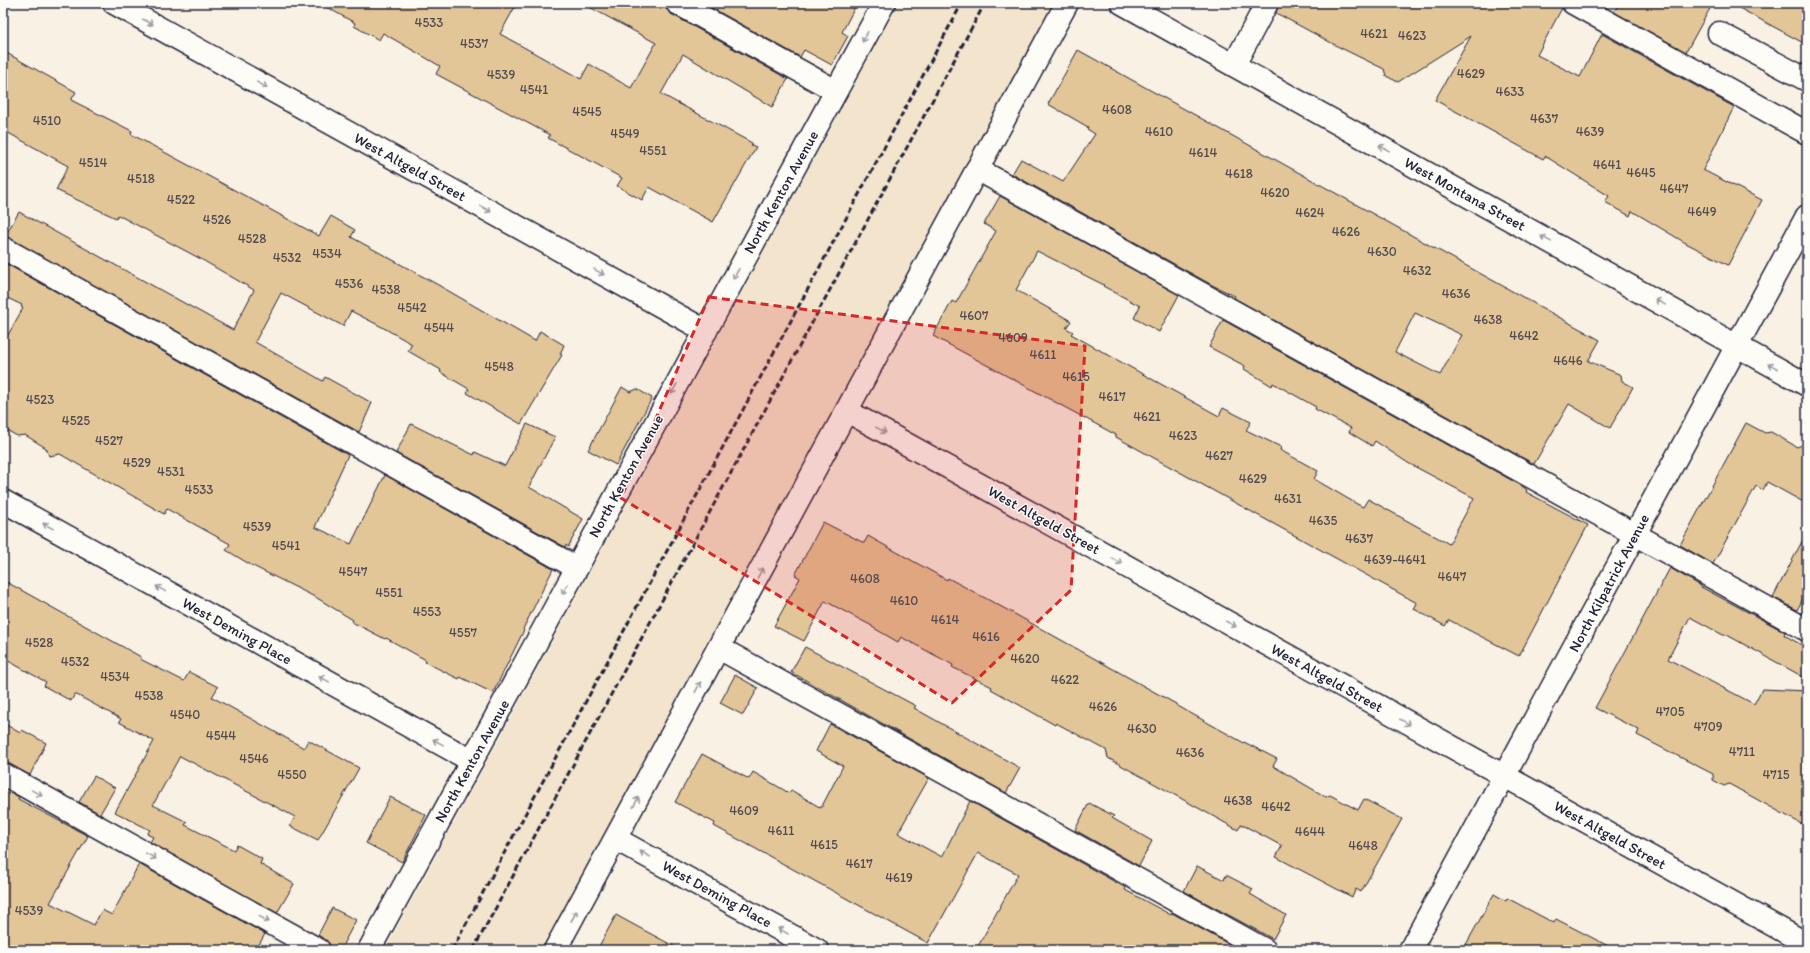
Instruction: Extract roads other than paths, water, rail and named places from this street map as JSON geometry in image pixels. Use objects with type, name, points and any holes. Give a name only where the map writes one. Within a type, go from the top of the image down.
[{"type":"street","name":"West Altgeld Street","points":[[114,3],[706,331]]},
{"type":"street","points":[[677,3],[836,91]]},
{"type":"street","name":"North Kenton Avenue","points":[[369,950],[884,3]]},
{"type":"street","points":[[555,950],[1067,3]]},
{"type":"street","name":"West Montana Street","points":[[1122,3],[1807,385]]},
{"type":"street","points":[[1234,65],[1267,3]]},
{"type":"street","points":[[1573,3],[1807,133]]},
{"type":"street","points":[[1719,33],[1807,80]]},
{"type":"street","points":[[977,169],[1807,630]]},
{"type":"street","name":"North Kilpatrick Avenue","points":[[1410,950],[1807,216]]},
{"type":"street","points":[[3,248],[577,568]]},
{"type":"street","name":"West Altgeld Street","points":[[847,411],[1807,944]]},
{"type":"street","name":"West Deming Place","points":[[3,501],[472,761]]},
{"type":"street","points":[[719,648],[1265,950]]},
{"type":"street","points":[[3,774],[319,950]]},
{"type":"street","name":"West Deming Place","points":[[616,839],[817,950]]},
{"type":"railway","points":[[452,950],[962,3]]},
{"type":"railway","points":[[473,950],[985,3]]}]
